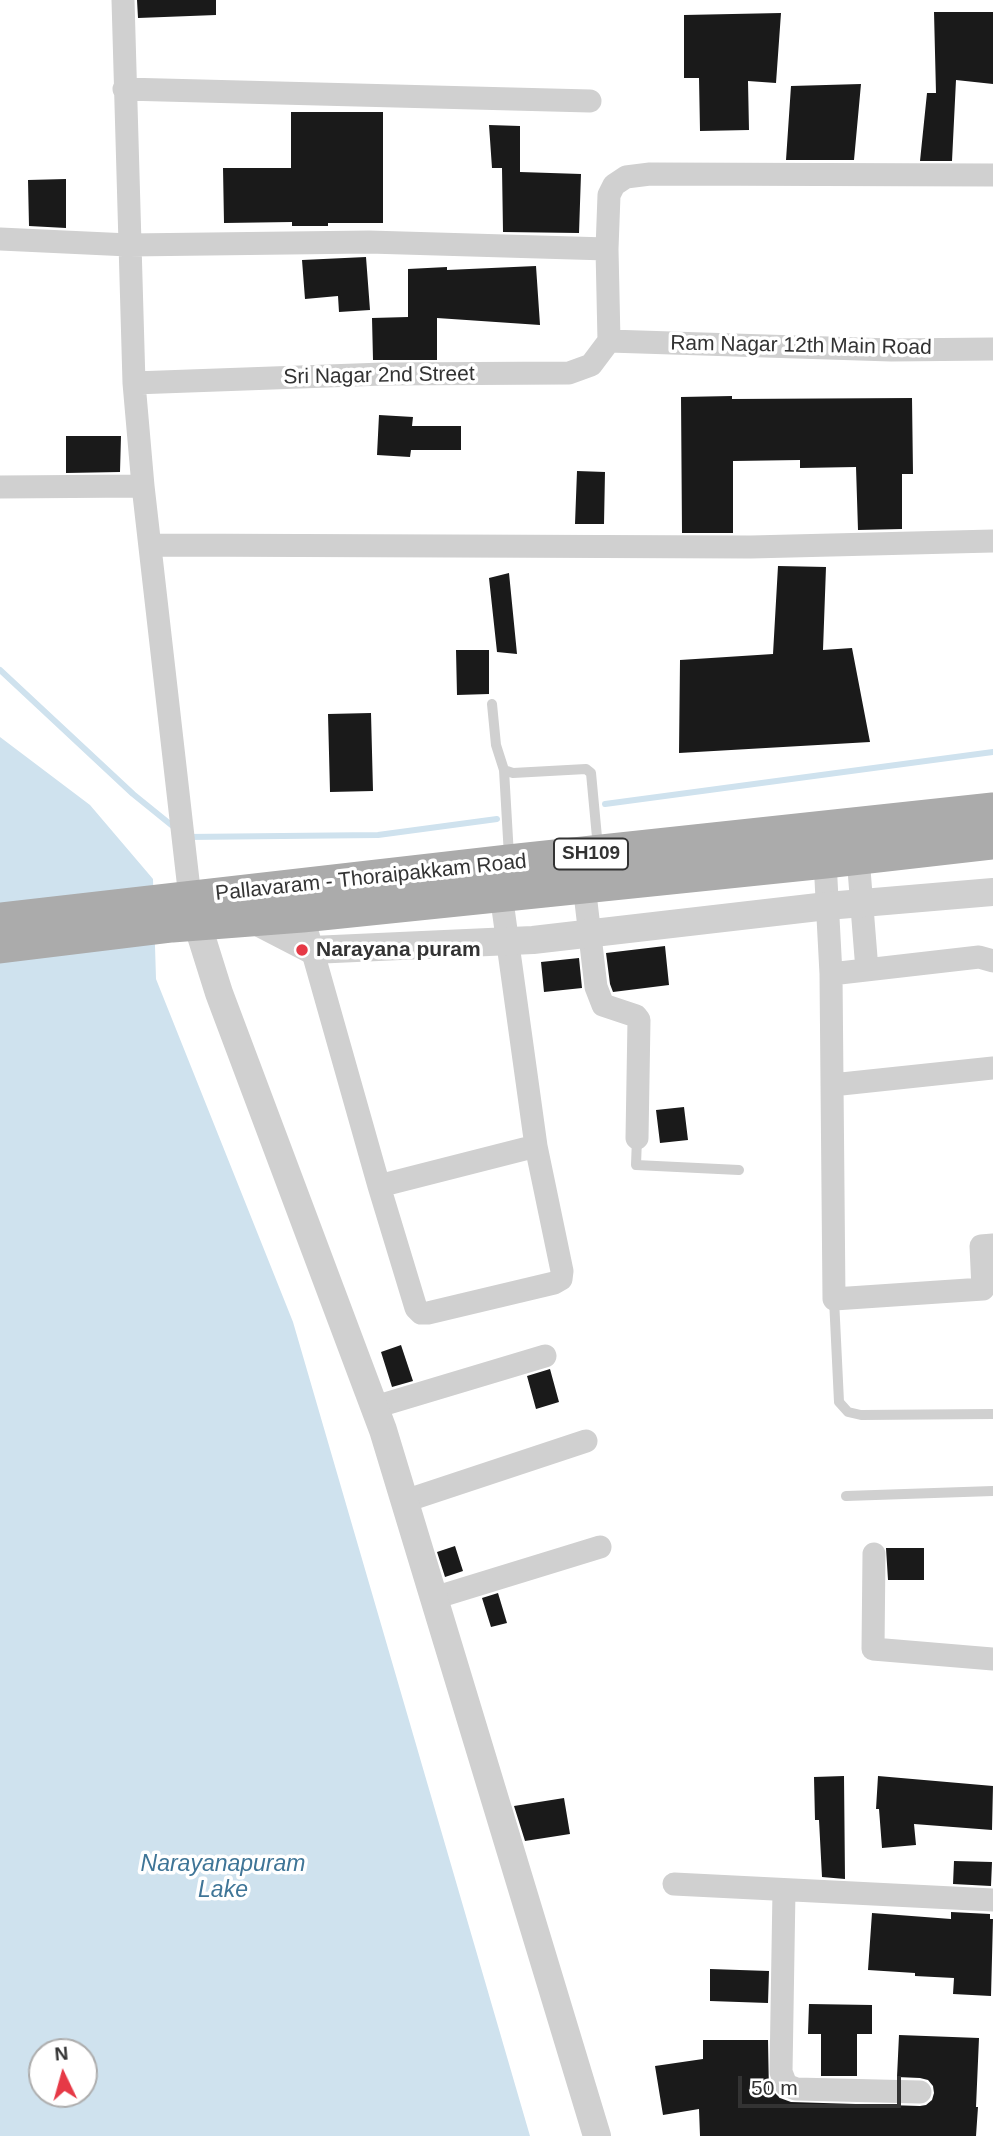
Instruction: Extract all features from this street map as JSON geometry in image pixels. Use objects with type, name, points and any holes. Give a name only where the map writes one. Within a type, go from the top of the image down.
[{"type":"main road","name":"Pallavaram - Thoraipakkam Road","points":[[0,946],[193,910],[253,919],[302,915],[505,878],[598,853],[993,810]]},
{"type":"main road","name":"Pallavaram - Thoraipakkam Road","points":[[0,920],[193,910],[505,878],[584,884],[993,842]]},
{"type":"street","points":[[123,0],[134,383],[182,843],[193,910],[219,993],[375,1406],[597,2136]]},
{"type":"street","points":[[124,89],[590,102]]},
{"type":"street","points":[[610,341],[607,249],[609,195],[614,185],[626,177],[650,174],[993,175]]},
{"type":"street","points":[[0,239],[130,245],[369,242],[607,249]]},
{"type":"street","name":"Sri Nagar 2nd Street","points":[[134,383],[383,374],[569,373],[591,365],[610,341]]},
{"type":"street","name":"Ram Nagar 12th Main Road","points":[[610,341],[891,350],[993,349]]},
{"type":"street","points":[[0,487],[143,486]]},
{"type":"street","points":[[150,545],[751,547],[993,541]]},
{"type":"street","points":[[841,859],[862,903],[867,970]]},
{"type":"street","points":[[841,859],[827,906],[831,974],[834,1299],[984,1289],[981,1246],[993,1245]]},
{"type":"street","points":[[302,915],[416,1307],[421,1312],[428,1313],[554,1283],[561,1279],[562,1271],[536,1146],[506,940],[505,878]]},
{"type":"street","points":[[584,884],[596,987],[603,1005],[636,1016],[639,1020],[637,1138]]},
{"type":"street","points":[[253,919],[312,950],[533,940],[827,906],[993,892]]},
{"type":"street","points":[[831,974],[979,957],[993,961]]},
{"type":"street","points":[[832,1086],[993,1068]]},
{"type":"street","points":[[379,1186],[536,1146]]},
{"type":"street","points":[[375,1406],[545,1356]]},
{"type":"street","points":[[405,1502],[586,1441]]},
{"type":"street","points":[[434,1598],[600,1547]]},
{"type":"street","points":[[874,1554],[873,1649],[993,1659]]},
{"type":"street","points":[[674,1884],[993,1900]]},
{"type":"street","points":[[784,1890],[781,2072],[786,2085],[796,2089],[920,2092]]},
{"type":"lane","points":[[492,704],[496,745],[504,770],[505,878]]},
{"type":"lane","points":[[504,770],[513,773],[586,769],[591,773],[598,853]]},
{"type":"lane","points":[[637,1138],[636,1165],[739,1170]]},
{"type":"lane","points":[[834,1299],[839,1402],[848,1412],[861,1415],[993,1414]]},
{"type":"lane","points":[[846,1496],[993,1491]]},
{"type":"water","name":"Narayanapuram Lake","points":[[0,737],[90,805],[153,879],[156,979],[293,1322],[530,2136],[0,2136]]},
{"type":"building","points":[[137,0],[216,0],[216,15],[138,18]]},
{"type":"building","points":[[934,12],[993,12],[993,84],[956,80],[952,161],[920,161],[927,93],[936,93]]},
{"type":"building","points":[[781,13],[776,83],[748,81],[749,130],[700,131],[699,78],[684,78],[684,15]]},
{"type":"building","points":[[861,84],[854,160],[786,160],[791,86]]},
{"type":"building","points":[[291,112],[383,112],[383,223],[292,226],[292,222],[224,223],[223,168],[291,168]]},
{"type":"building","points":[[489,125],[520,126],[520,172],[581,174],[579,233],[503,232],[502,168],[492,168]]},
{"type":"building","points":[[66,179],[66,228],[29,226],[28,180]]},
{"type":"building","points":[[366,257],[370,310],[339,312],[338,296],[305,299],[302,260]]},
{"type":"building","points":[[536,266],[540,325],[437,318],[437,360],[373,360],[372,318],[408,317],[408,269]]},
{"type":"building","points":[[732,396],[732,399],[912,398],[913,474],[902,474],[902,529],[858,530],[856,467],[800,468],[800,460],[733,461],[733,533],[682,533],[681,397]]},
{"type":"building","points":[[379,415],[413,417],[412,426],[461,426],[461,450],[411,450],[410,457],[377,455]]},
{"type":"building","points":[[66,436],[121,436],[120,472],[66,473]]},
{"type":"building","points":[[577,471],[605,472],[604,524],[575,524]]},
{"type":"building","points":[[778,566],[826,567],[823,650],[852,648],[870,742],[679,753],[680,660],[773,654]]},
{"type":"building","points":[[509,573],[517,654],[497,652],[489,578]]},
{"type":"building","points":[[456,650],[489,650],[489,694],[457,695]]},
{"type":"building","points":[[371,713],[373,791],[330,792],[328,714]]},
{"type":"building","points":[[665,946],[669,985],[613,992],[606,953]]},
{"type":"building","points":[[579,958],[582,988],[544,992],[541,962]]},
{"type":"building","points":[[684,1107],[688,1140],[660,1143],[656,1110]]},
{"type":"building","points":[[401,1345],[413,1381],[392,1387],[381,1352]]},
{"type":"building","points":[[550,1369],[559,1402],[536,1409],[527,1376]]},
{"type":"building","points":[[455,1546],[463,1571],[445,1577],[437,1552]]},
{"type":"building","points":[[886,1548],[924,1548],[924,1580],[888,1580]]},
{"type":"building","points":[[498,1593],[507,1623],[491,1627],[482,1598]]},
{"type":"building","points":[[844,1776],[845,1879],[822,1877],[819,1820],[815,1820],[814,1777]]},
{"type":"building","points":[[878,1776],[993,1786],[992,1830],[914,1824],[916,1845],[882,1848],[879,1809],[876,1809]]},
{"type":"building","points":[[564,1798],[570,1834],[525,1841],[514,1806]]},
{"type":"building","points":[[954,1861],[992,1862],[991,1886],[953,1884]]},
{"type":"building","points":[[951,1912],[990,1914],[990,1919],[993,1919],[991,1996],[953,1994],[954,1978],[868,1970],[872,1913],[951,1919]]},
{"type":"building","points":[[710,1969],[769,1971],[768,2003],[710,2001]]},
{"type":"building","points":[[809,2004],[872,2005],[872,2034],[857,2034],[857,2076],[821,2076],[821,2034],[808,2034]]},
{"type":"building","points":[[899,2035],[979,2038],[976,2136],[700,2136],[699,2109],[663,2115],[655,2066],[703,2059],[703,2040],[768,2040],[769,2093],[775,2093],[791,2102],[926,2105],[932,2100],[934,2093],[928,2080],[897,2077]]},
{"type":"waterway","points":[[0,670],[133,794],[175,828]]},
{"type":"waterway","points":[[605,804],[993,752]]},
{"type":"waterway","points":[[186,837],[378,835],[497,819]]},
{"type":"place","name":"Narayana puram","points":[[302,950]]}]
